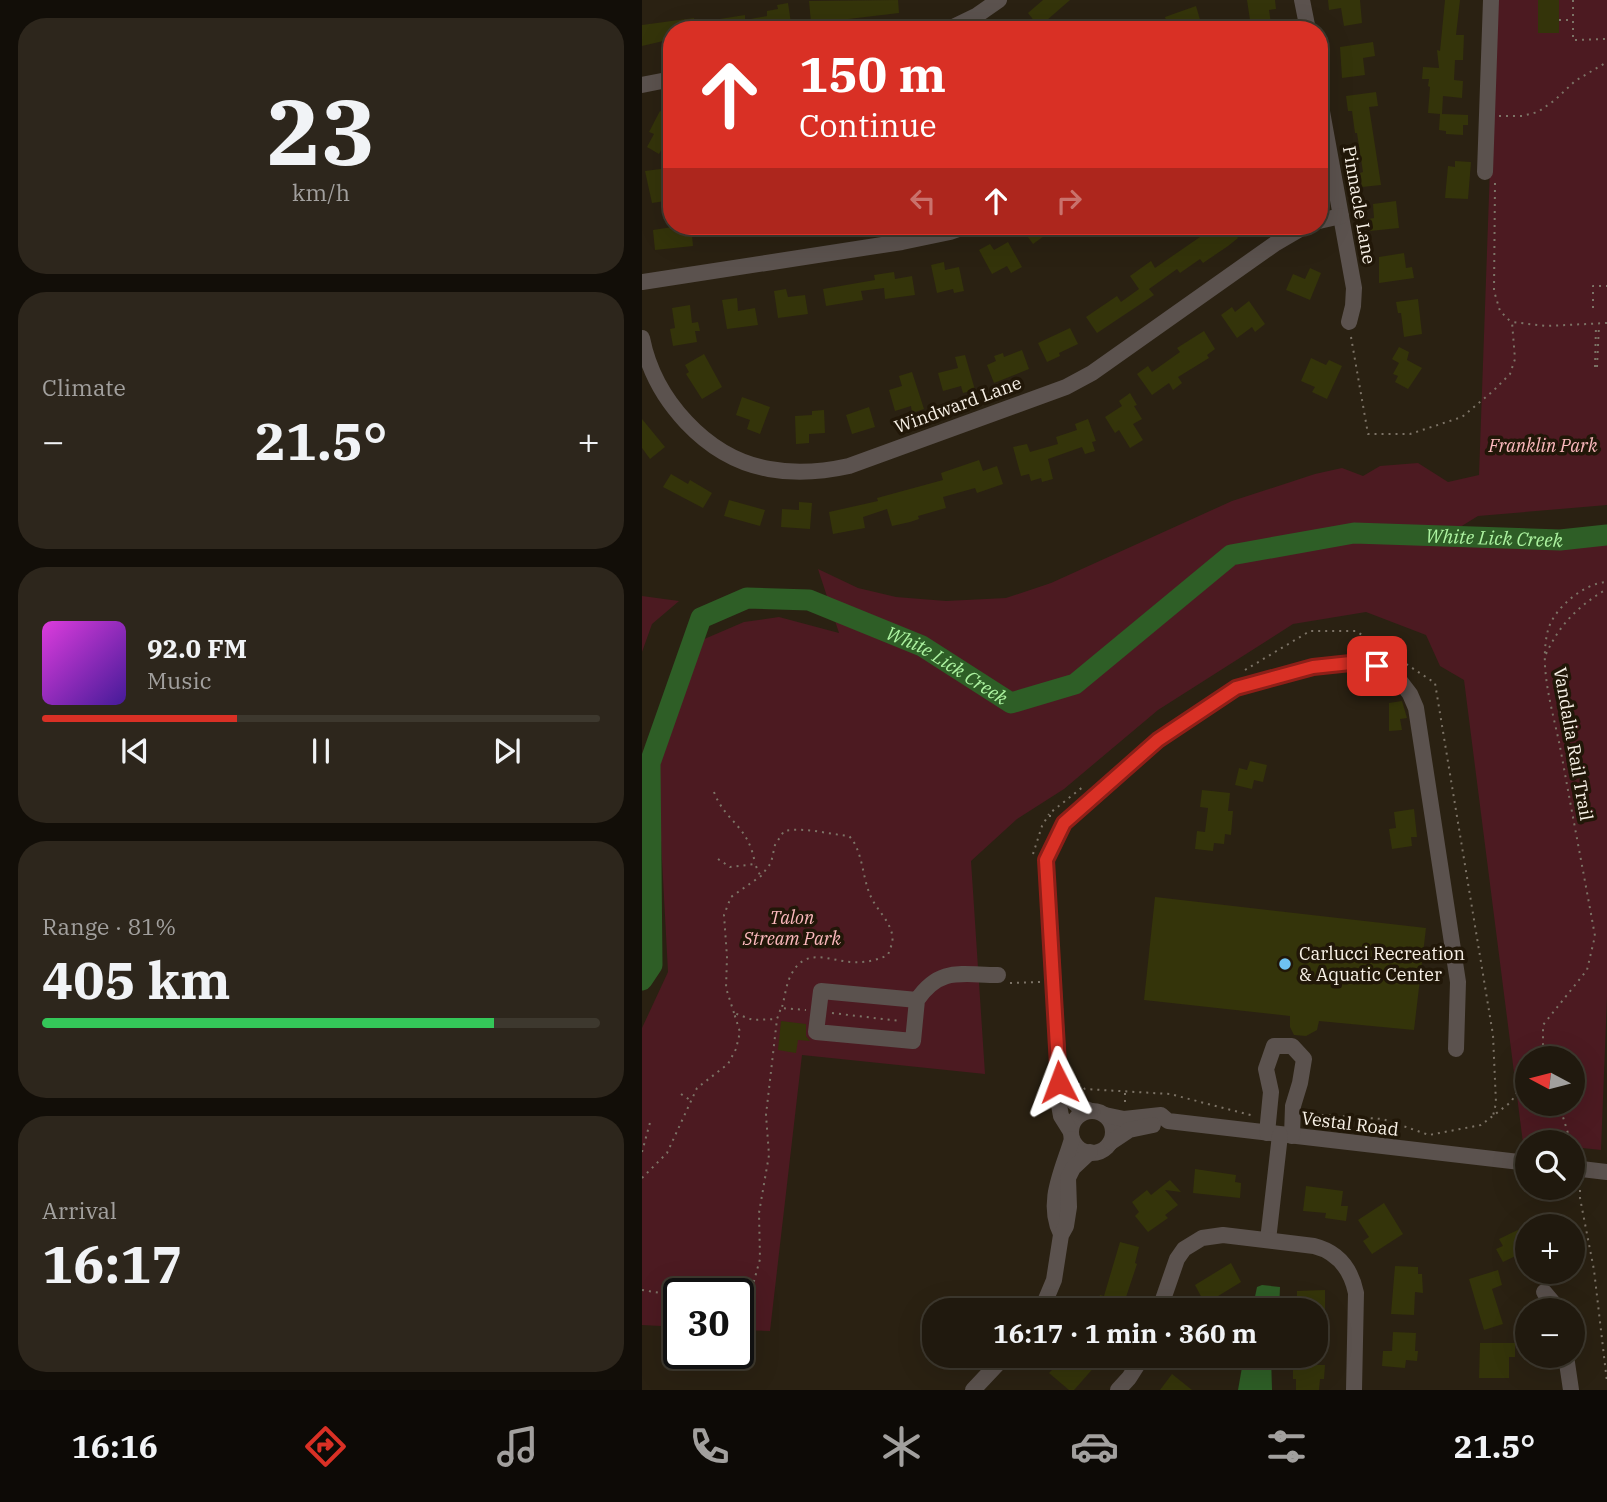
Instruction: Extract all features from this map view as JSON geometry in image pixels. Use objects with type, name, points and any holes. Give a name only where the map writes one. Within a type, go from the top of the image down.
[{"type":"street","points":[[966,21],[999,0]]},
{"type":"street","points":[[1302,0],[1306,21]]},
{"type":"street","points":[[1485,172],[1491,0]]},
{"type":"street","points":[[642,85],[663,81]]},
{"type":"street","name":"Pinnacle Lane","points":[[1328,144],[1354,288],[1349,322]]},
{"type":"street","points":[[1328,219],[1341,216]]},
{"type":"street","points":[[642,282],[936,235]]},
{"type":"street","name":"Windward Lane","points":[[642,338],[657,381],[668,400],[698,434],[735,458],[750,464],[790,472],[849,467],[1075,382],[1092,373],[1290,235]]},
{"type":"street","points":[[1046,1298],[1054,1280],[1061,1235],[1066,1226],[1069,1206],[1068,1178],[1077,1163],[1090,1153],[1102,1151],[1111,1142],[1113,1129],[1098,1113],[1078,1106],[1065,1082],[1046,860],[1058,823],[1158,740],[1236,688],[1313,667],[1360,662],[1377,666],[1397,677],[1410,694],[1416,708],[1458,982],[1456,1048]]},
{"type":"street","points":[[917,1000],[821,991],[816,1032],[913,1041],[917,1000],[933,979],[953,975],[998,975]]},
{"type":"street","points":[[1268,1240],[1280,1135],[1293,1106],[1304,1059],[1292,1046],[1274,1046],[1266,1069],[1280,1135]]},
{"type":"street","points":[[1065,1082],[1057,1094],[1064,1122],[1080,1149],[1090,1153]]},
{"type":"street","points":[[1061,1235],[1057,1226],[1056,1186],[1075,1118],[1081,1113],[1098,1113]]},
{"type":"street","name":"Vestal Road","points":[[1098,1113],[1124,1119],[1161,1115],[1168,1121]]},
{"type":"street","name":"Vestal Road","points":[[1111,1142],[1129,1130],[1168,1121],[1515,1162]]},
{"type":"street","points":[[1585,1169],[1607,1171]]},
{"type":"street","points":[[1164,1298],[1177,1259],[1191,1244],[1214,1235],[1318,1247],[1338,1258],[1354,1280],[1354,1390]]},
{"type":"street","points":[[1544,1292],[1549,1298]]},
{"type":"street","points":[[973,1390],[994,1368]]},
{"type":"street","points":[[1118,1390],[1135,1368]]},
{"type":"street","points":[[1568,1368],[1571,1390]]},
{"type":"path","points":[[1573,0],[1573,40],[1607,39]]},
{"type":"path","points":[[1559,20],[1573,20]]},
{"type":"path","points":[[1498,116],[1522,116],[1538,112],[1575,80],[1607,62]]},
{"type":"path","points":[[1593,308],[1593,286],[1607,286]]},
{"type":"path","points":[[1349,322],[1368,433],[1410,434],[1462,417],[1510,374],[1515,359],[1512,322],[1546,326],[1607,323]]},
{"type":"path","points":[[1596,367],[1598,324]]},
{"type":"path","name":"Vandalia Rail Trail","points":[[1543,1046],[1543,1025],[1587,970],[1595,936],[1550,692],[1546,655],[1548,628],[1572,597],[1597,582],[1607,582]]},
{"type":"path","points":[[1546,655],[1567,618],[1607,589]]},
{"type":"path","points":[[1242,672],[1310,631],[1356,631],[1435,684],[1492,1035],[1496,1103],[1493,1116]]},
{"type":"path","points":[[1042,826],[1050,813],[1089,782]]},
{"type":"path","points":[[714,792],[718,803],[744,832],[753,848],[755,864],[761,876]]},
{"type":"path","points":[[1050,813],[1058,823]]},
{"type":"path","points":[[642,1178],[667,1153],[697,1088],[728,1064],[736,1049],[740,1032],[726,988],[728,957],[724,915],[731,897],[761,876],[771,863],[775,845],[784,831],[800,828],[849,836],[855,842],[872,899],[890,926],[893,939],[888,955],[875,961],[849,962],[819,955],[803,962],[791,974],[781,1008]]},
{"type":"path","points":[[718,859],[730,867],[755,864]]},
{"type":"path","points":[[734,1013],[753,1020],[777,1019],[766,1115],[769,1154],[759,1213],[760,1259],[754,1278]]},
{"type":"path","points":[[1065,1082],[1085,1088],[1170,1094],[1257,1116]]},
{"type":"path","points":[[680,1094],[691,1100]]},
{"type":"path","points":[[1297,1118],[1323,1115],[1383,1119],[1429,1135],[1481,1125],[1511,1102],[1515,1095]]},
{"type":"path","points":[[642,1152],[651,1119]]},
{"type":"path","points":[[642,1170],[645,1174]]},
{"type":"path","points":[[1580,1200],[1594,1270],[1607,1382]]},
{"type":"path","points":[[642,1290],[663,1293]]},
{"type":"green space","points":[[1496,0],[1607,0],[1607,505],[1478,516],[1447,535],[1560,540],[1607,535],[1607,997],[1601,1150],[1585,1148],[1585,1130],[1521,1130],[1520,1116],[1585,1116],[1585,1046],[1515,1046],[1515,1080],[1464,680],[1440,666],[1426,635],[1366,612],[1293,624],[1158,710],[1064,789],[1017,819],[971,861],[985,1074],[802,1055],[770,1331],[754,1330],[754,1278],[663,1278],[663,1326],[642,1325],[642,1028],[668,972],[657,766],[702,640],[744,622],[779,617],[839,633],[818,569],[858,588],[896,597],[946,601],[1006,598],[1051,583],[1232,501],[1315,474],[1342,468],[1363,476],[1380,466],[1418,463],[1448,482],[1479,475]]},
{"type":"green space","points":[[642,596],[679,601],[652,624],[642,652]]},
{"type":"shaded area","points":[[1257,1287],[1280,1287],[1280,1298],[1255,1298]]},
{"type":"shaded area","points":[[1242,1368],[1271,1368],[1272,1390],[1238,1390]]},
{"type":"building","points":[[898,0],[899,13],[840,21],[811,21],[809,1]]},
{"type":"building","points":[[1043,0],[1070,0],[1046,21],[1034,21],[1028,13]]},
{"type":"building","points":[[1247,0],[1275,0],[1276,9],[1269,10],[1271,21],[1250,21]]},
{"type":"building","points":[[1328,0],[1360,0],[1362,23],[1344,26],[1341,8],[1329,10]]},
{"type":"building","points":[[1445,0],[1460,0],[1456,35],[1464,35],[1463,60],[1455,60],[1454,80],[1463,81],[1462,98],[1443,96],[1442,114],[1468,115],[1468,125],[1463,125],[1463,135],[1446,134],[1446,131],[1439,130],[1440,114],[1428,113],[1429,79],[1422,79],[1423,67],[1439,68],[1437,50],[1440,51]]},
{"type":"building","points":[[1538,0],[1559,0],[1559,33],[1538,33]]},
{"type":"building","points":[[788,3],[791,21],[707,21],[745,15],[745,20],[767,16],[767,11],[778,9],[777,5]]},
{"type":"building","points":[[1196,6],[1200,21],[1166,21],[1165,17]]},
{"type":"building","points":[[694,18],[694,21],[672,21]]},
{"type":"building","points":[[663,22],[663,41],[642,46],[642,25]]},
{"type":"building","points":[[1373,42],[1375,56],[1363,58],[1365,75],[1342,78],[1340,47]]},
{"type":"building","points":[[1376,92],[1378,106],[1369,107],[1381,185],[1362,187],[1360,173],[1363,172],[1357,133],[1352,111],[1348,111],[1346,96]]},
{"type":"building","points":[[660,111],[663,112],[663,147],[659,154],[647,147],[654,134],[649,132]]},
{"type":"building","points":[[1455,161],[1471,162],[1468,199],[1445,198],[1448,166],[1455,167]]},
{"type":"building","points":[[663,169],[663,201],[652,203],[645,171]]},
{"type":"building","points":[[1396,201],[1399,228],[1370,231],[1369,219],[1374,218],[1373,204]]},
{"type":"building","points":[[663,228],[663,235],[692,235],[693,246],[655,250],[653,230]]},
{"type":"building","points":[[1027,235],[1046,235],[1033,244]]},
{"type":"building","points":[[1203,235],[1236,235],[1238,238],[1203,263],[1200,259],[1180,273],[1177,269],[1149,289],[1154,295],[1097,333],[1086,317],[1117,296],[1121,302],[1139,289],[1130,276],[1151,261],[1155,268]]},
{"type":"building","points":[[1008,242],[1022,267],[1011,273],[1007,266],[992,274],[979,250],[990,244],[994,250]]},
{"type":"building","points":[[1404,253],[1406,268],[1412,267],[1414,278],[1379,283],[1379,257]]},
{"type":"building","points":[[944,262],[945,270],[959,267],[964,291],[954,293],[953,289],[937,293],[931,265]]},
{"type":"building","points":[[1310,268],[1321,273],[1310,300],[1286,290],[1293,274],[1305,279]]},
{"type":"building","points":[[894,272],[895,279],[912,276],[915,295],[885,299],[884,288],[861,291],[863,300],[826,306],[823,289],[875,280],[874,275]]},
{"type":"building","points":[[786,289],[788,297],[805,295],[808,314],[778,318],[774,291]]},
{"type":"building","points":[[737,298],[738,311],[755,308],[758,325],[727,329],[722,300]]},
{"type":"building","points":[[1418,299],[1422,334],[1404,337],[1401,313],[1398,313],[1396,302]]},
{"type":"building","points":[[1249,301],[1265,324],[1255,332],[1252,327],[1237,338],[1221,315],[1232,307],[1235,312]]},
{"type":"building","points":[[690,305],[692,323],[698,322],[700,331],[695,331],[697,342],[673,346],[670,329],[675,328],[672,308]]},
{"type":"building","points":[[1070,328],[1078,344],[1047,362],[1038,343]]},
{"type":"building","points":[[1204,331],[1215,349],[1207,355],[1209,358],[1178,377],[1182,383],[1173,390],[1169,383],[1152,395],[1137,374],[1148,366],[1152,372],[1180,352],[1177,348]]},
{"type":"building","points":[[1399,347],[1409,352],[1407,360],[1422,368],[1408,389],[1395,382],[1398,376],[1393,374],[1399,363],[1392,359]]},
{"type":"building","points":[[1022,350],[1029,369],[994,383],[987,365],[996,361],[994,356],[1003,353],[1004,357]]},
{"type":"building","points":[[704,354],[722,387],[702,399],[686,374],[689,372],[685,365]]},
{"type":"building","points":[[965,355],[975,390],[963,393],[961,386],[943,391],[938,373],[958,368],[955,357]]},
{"type":"building","points":[[1311,358],[1326,365],[1329,360],[1342,366],[1327,399],[1312,392],[1315,387],[1301,381]]},
{"type":"building","points":[[912,372],[924,409],[912,413],[911,406],[895,411],[889,390],[902,386],[899,376]]},
{"type":"building","points":[[1130,393],[1142,419],[1133,424],[1143,440],[1130,448],[1119,430],[1115,433],[1105,417],[1122,406],[1119,401]]},
{"type":"building","points":[[742,397],[770,407],[760,434],[747,429],[750,420],[736,415]]},
{"type":"building","points":[[869,407],[875,427],[852,434],[846,415]]},
{"type":"building","points":[[824,410],[825,433],[809,434],[809,443],[796,444],[795,416],[812,415],[812,411]]},
{"type":"building","points":[[642,419],[665,447],[650,459],[642,448]]},
{"type":"building","points":[[1088,419],[1096,441],[1092,442],[1095,451],[1085,454],[1082,447],[1048,459],[1053,479],[1031,481],[1029,474],[1021,476],[1013,447],[1027,444],[1030,452],[1058,444],[1056,437],[1077,430],[1075,424]]},
{"type":"building","points":[[979,460],[983,471],[997,466],[1003,484],[977,493],[975,488],[943,497],[946,508],[918,516],[919,519],[910,522],[892,526],[887,509],[863,517],[865,528],[833,534],[829,512],[878,501],[877,498],[943,480],[941,473]]},
{"type":"building","points":[[671,474],[688,484],[690,480],[712,493],[703,508],[663,487]]},
{"type":"building","points":[[729,500],[765,510],[760,526],[724,516]]},
{"type":"building","points":[[799,502],[812,503],[810,529],[781,527],[782,509],[799,510]]},
{"type":"building","points":[[1402,701],[1407,718],[1400,719],[1402,730],[1389,731],[1389,703]]},
{"type":"building","points":[[1250,761],[1267,765],[1263,782],[1254,780],[1252,789],[1235,785],[1239,768],[1247,770]]},
{"type":"building","points":[[1202,790],[1230,793],[1228,811],[1233,811],[1231,835],[1225,834],[1224,844],[1214,843],[1213,851],[1195,849],[1197,831],[1205,832],[1208,808],[1200,807]]},
{"type":"building","points":[[1414,809],[1417,837],[1411,837],[1412,846],[1392,849],[1389,829],[1396,828],[1394,812]]},
{"type":"building","name":"Carlucci Recreation & Aquatic Center","points":[[1155,897],[1426,928],[1414,1030],[1319,1021],[1317,1030],[1306,1036],[1294,1035],[1290,1027],[1290,1016],[1144,1000]]},
{"type":"building","points":[[781,1021],[806,1024],[806,1036],[810,1041],[798,1040],[796,1053],[778,1050]]},
{"type":"building","points":[[1195,1169],[1236,1175],[1235,1182],[1241,1183],[1240,1198],[1193,1193]]},
{"type":"building","points":[[1170,1180],[1181,1192],[1165,1190],[1178,1205],[1165,1215],[1168,1218],[1148,1232],[1135,1216],[1139,1212],[1132,1202],[1147,1190],[1151,1195]]},
{"type":"building","points":[[1306,1186],[1343,1191],[1341,1206],[1348,1206],[1346,1221],[1325,1218],[1326,1213],[1303,1211]]},
{"type":"building","points":[[1384,1203],[1403,1234],[1372,1254],[1363,1241],[1369,1237],[1358,1220]]},
{"type":"building","points":[[1515,1231],[1515,1256],[1503,1262],[1496,1249],[1503,1246],[1499,1239]]},
{"type":"building","points":[[1120,1242],[1139,1247],[1135,1263],[1137,1264],[1126,1298],[1099,1298],[1100,1295],[1104,1296]]},
{"type":"building","points":[[1231,1263],[1241,1282],[1215,1298],[1202,1298],[1195,1285]]},
{"type":"building","points":[[1395,1266],[1418,1267],[1418,1274],[1422,1274],[1423,1293],[1415,1292],[1414,1315],[1391,1314]]},
{"type":"building","points":[[1498,1270],[1502,1285],[1492,1289],[1503,1324],[1484,1330],[1469,1279]]},
{"type":"building","points":[[1325,1290],[1325,1298],[1297,1298],[1297,1291]]},
{"type":"building","points":[[1393,1332],[1416,1333],[1417,1361],[1406,1360],[1405,1368],[1382,1366],[1383,1351],[1392,1351]]},
{"type":"building","points":[[1480,1343],[1515,1343],[1515,1357],[1509,1357],[1509,1378],[1479,1378]]},
{"type":"building","points":[[1054,1368],[1093,1368],[1074,1390],[1069,1390],[1049,1373]]},
{"type":"building","points":[[1293,1368],[1325,1368],[1319,1390],[1296,1390],[1296,1379],[1293,1379]]},
{"type":"building","points":[[1172,1374],[1192,1390],[1160,1390]]},
{"type":"waterway","name":"White Lick Creek","points":[[642,980],[652,965],[650,763],[701,618],[747,598],[809,600],[922,646],[1011,703],[1075,684],[1231,555],[1354,533],[1560,540],[1607,535]]},
{"type":"place","name":"Carlucci Recreation & Aquatic Center","points":[[1285,964]]},
{"type":"route","points":[[1059,1082],[1046,860],[1064,823],[1126,765],[1158,740],[1236,688],[1313,667],[1360,662],[1377,666]]},
{"type":"park label","name":"Franklin Park","points":[[1543,446]]},
{"type":"park label","name":"Talon Stream Park","points":[[792,928]]}]
